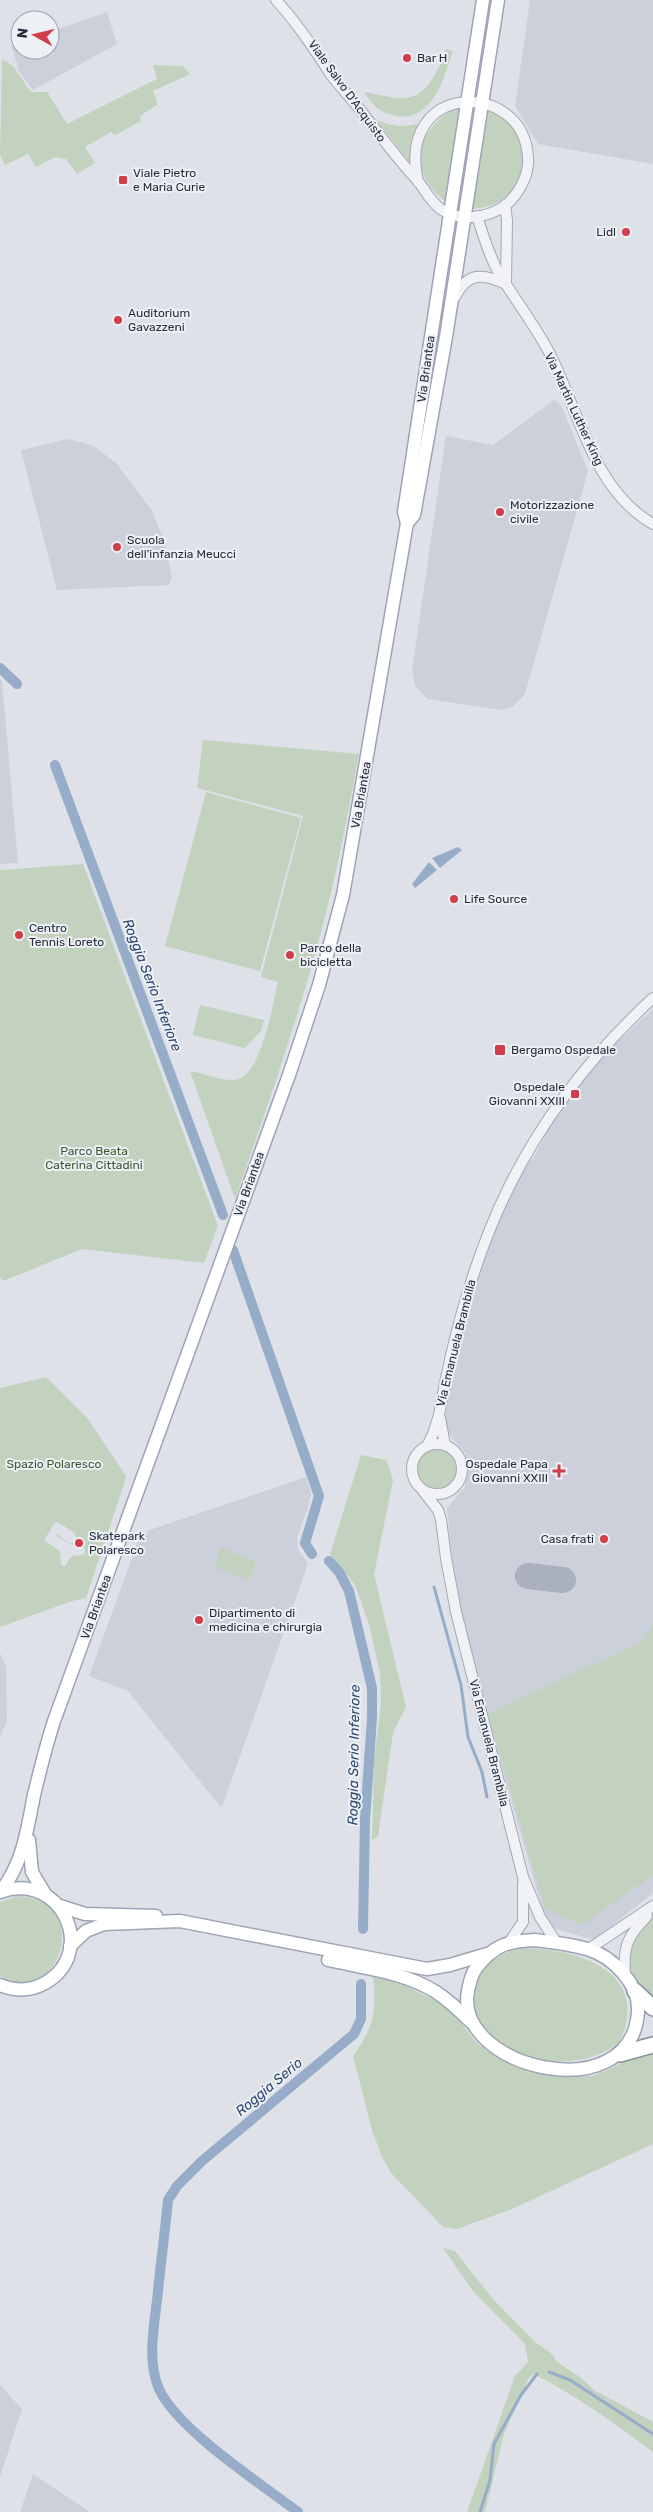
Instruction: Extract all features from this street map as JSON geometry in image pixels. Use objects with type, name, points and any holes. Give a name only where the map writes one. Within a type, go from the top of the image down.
[{"type":"highway","points":[[635,1991],[653,2008]]},
{"type":"highway","points":[[620,2054],[653,2045]]},
{"type":"main road","name":"Via Briantea","points":[[29,1827],[40,1768],[54,1721],[289,1075],[318,984],[343,895],[407,523],[404,512],[483,0]]},
{"type":"main road","name":"Via Briantea","points":[[407,523],[414,515],[451,305],[498,0]]},
{"type":"main road","points":[[0,1892],[13,1875],[29,1827]]},
{"type":"main road","points":[[0,1992],[37,1986],[54,1976],[65,1962],[70,1946],[68,1922],[60,1906],[46,1894],[35,1879],[30,1865],[29,1827]]},
{"type":"main road","points":[[0,1892],[22,1888],[46,1894]]},
{"type":"main road","points":[[60,1906],[85,1914],[151,1915],[427,1969],[450,1965],[487,1954],[510,1941],[535,1940],[556,1942],[589,1949],[625,1974],[635,1991],[639,2010],[635,2033],[620,2054],[600,2066],[570,2070],[540,2067],[519,2060],[488,2042],[471,2022],[435,1992],[398,1975],[296,1952],[268,1939]]},
{"type":"main road","points":[[70,1946],[86,1931],[104,1924],[184,1922]]},
{"type":"main road","points":[[471,2022],[466,1999],[472,1973],[487,1954]]},
{"type":"main road","points":[[0,1985],[13,1989]]},
{"type":"street","name":"Viale Salvo D'Acquisto","points":[[276,0],[295,21],[332,76],[395,157],[440,209],[449,214]]},
{"type":"street","points":[[318,53],[375,116]]},
{"type":"street","points":[[418,182],[415,155],[421,130],[434,113],[454,104],[467,101],[481,102],[501,110],[516,123],[525,140],[528,160],[525,179],[505,205],[478,216],[463,218],[449,214]]},
{"type":"street","points":[[505,205],[507,220],[506,284]]},
{"type":"street","name":"Via Martin Luther King","points":[[478,216],[485,241],[506,284],[528,316],[550,355],[592,452],[606,477],[626,502],[653,524]]},
{"type":"street","name":"Via Briantea","points":[[451,305],[461,284],[473,278],[488,276],[506,284]]},
{"type":"street","name":"Via Emanuela Brambilla","points":[[556,1942],[540,1918],[523,1877],[456,1612],[446,1558],[442,1520],[438,1510],[413,1479],[412,1463],[420,1450],[427,1446],[433,1434],[470,1283],[496,1212],[515,1172],[566,1091],[622,1028],[653,998]]},
{"type":"street","name":"Via Emanuela Brambilla","points":[[439,1415],[445,1445],[456,1452],[462,1463],[461,1477],[454,1489],[448,1492],[442,1520]]},
{"type":"street","points":[[427,1446],[445,1445]]},
{"type":"street","points":[[423,1491],[440,1495],[448,1492]]},
{"type":"street","name":"Via Emanuela Brambilla","points":[[510,1941],[523,1922],[523,1877]]},
{"type":"street","points":[[589,1949],[653,1908]]},
{"type":"street","points":[[625,1974],[624,1953],[629,1936],[653,1908]]},
{"type":"shaded area","points":[[530,0],[653,0],[653,164],[538,144],[515,106]]},
{"type":"shaded area","points":[[107,12],[117,44],[33,90],[19,72],[15,60],[60,60],[60,28]]},
{"type":"shaded area","points":[[554,400],[561,405],[588,471],[525,694],[512,707],[501,710],[427,699],[415,685],[412,670],[446,436],[493,445]]},
{"type":"shaded area","points":[[68,439],[92,445],[116,463],[151,509],[165,542],[172,577],[169,585],[57,590],[21,450]]},
{"type":"shaded area","points":[[0,679],[2,681],[18,863],[0,864]]},
{"type":"shaded area","name":"Ospedale Papa Giovanni XXIII","points":[[653,1009],[653,1893],[594,1940],[553,1928],[543,1911],[484,1706],[454,1580],[447,1508],[465,1487],[466,1454],[445,1430],[448,1382],[473,1284],[515,1179],[533,1158],[559,1110],[588,1070]]},
{"type":"shaded area","name":"Dipartimento di medicina e chirurgia","points":[[306,1477],[311,1492],[309,1505],[297,1537],[298,1549],[308,1564],[222,1807],[128,1691],[89,1676],[141,1533]]},
{"type":"shaded area","points":[[0,1653],[6,1666],[7,1721],[0,1736]]},
{"type":"shaded area","points":[[0,2385],[22,2409],[0,2477]]},
{"type":"shaded area","points":[[33,2474],[90,2512],[20,2512]]},
{"type":"green space","points":[[446,49],[453,51],[446,73],[435,95],[420,112],[409,116],[397,116],[386,113],[374,105],[364,92],[404,98],[421,92],[435,74]]},
{"type":"green space","points":[[2,59],[13,66],[31,92],[47,92],[67,124],[157,79],[153,65],[183,66],[190,74],[153,91],[158,104],[140,116],[141,121],[115,135],[111,132],[85,147],[95,163],[77,174],[66,159],[55,157],[36,167],[28,154],[5,165],[0,155]]},
{"type":"green space","points":[[462,105],[446,202],[432,189],[424,176],[420,162],[421,149],[426,136],[434,124]]},
{"type":"green space","points":[[476,106],[460,209],[458,207],[473,108]]},
{"type":"green space","points":[[487,107],[500,115],[511,126],[518,139],[523,167],[519,180],[511,192],[492,205],[471,209]]},
{"type":"green space","points":[[375,119],[398,126],[421,123],[413,137],[411,164]]},
{"type":"green space","name":"Parco della bicicletta","points":[[203,740],[359,754],[337,866],[312,966],[281,1066],[235,1199],[190,1071],[235,1080],[244,1076],[252,1067],[259,1054],[269,1022],[278,982],[261,977],[303,816],[197,788]]},
{"type":"green space","points":[[206,792],[301,818],[260,971],[165,946]]},
{"type":"green space","name":"Parco Beata Caterina Cittadini","points":[[83,864],[218,1226],[204,1263],[82,1249],[3,1281],[0,1277],[0,870]]},
{"type":"green space","points":[[200,1005],[264,1020],[261,1031],[245,1048],[193,1035]]},
{"type":"green space","name":"Spazio Polaresco","points":[[46,1377],[88,1419],[126,1476],[86,1598],[72,1601],[0,1627],[0,1388]],"holes":[[[57,1522],[75,1533],[76,1538],[71,1544],[60,1537],[58,1533],[56,1536],[72,1545],[83,1545],[85,1550],[84,1555],[72,1556],[64,1567],[61,1565],[60,1551],[44,1540]]]},
{"type":"green space","points":[[441,1449],[448,1452],[454,1458],[457,1469],[456,1477],[448,1486],[441,1489],[433,1489],[426,1486],[418,1477],[417,1465],[420,1458],[429,1450]]},
{"type":"green space","points":[[361,1455],[386,1460],[393,1480],[374,1574],[406,1707],[393,1733],[378,1836],[372,1840],[374,1761],[381,1703],[380,1673],[369,1624],[355,1585],[330,1554]]},
{"type":"green space","points":[[221,1548],[256,1561],[249,1580],[214,1567]]},
{"type":"green space","points":[[653,1624],[653,1875],[582,1925],[545,1908],[488,1714],[643,1641]]},
{"type":"green space","points":[[17,1896],[41,1902],[56,1915],[62,1932],[60,1950],[52,1967],[39,1978],[21,1982],[0,1976],[0,1902]]},
{"type":"green space","points":[[653,1916],[653,1999],[635,1978],[630,1968],[628,1957],[629,1947],[634,1936]]},
{"type":"green space","points":[[522,1948],[566,1953],[586,1960],[604,1969],[618,1982],[626,1998],[627,2018],[619,2043],[604,2052],[586,2058],[568,2061],[549,2061],[530,2057],[496,2041],[483,2028],[476,2013],[475,1992],[477,1982],[486,1966],[502,1955]]},
{"type":"green space","points":[[373,1977],[398,1982],[438,2002],[459,2020],[475,2041],[495,2056],[535,2073],[560,2077],[592,2076],[653,2049],[653,2144],[512,2209],[457,2229],[443,2227],[391,2173],[382,2157],[372,2130],[353,2056],[370,2027],[375,2000]]},
{"type":"green space","points":[[443,2248],[455,2251],[492,2298],[535,2342],[551,2353],[557,2362],[580,2377],[594,2390],[653,2422],[653,2452],[581,2401],[534,2374],[529,2378],[504,2434],[485,2512],[467,2512],[515,2376],[528,2362],[525,2344],[473,2291]]},
{"type":"water","points":[[458,847],[462,850],[440,868],[432,858]]},
{"type":"water","points":[[429,862],[437,870],[415,888],[412,884]]},
{"type":"waterway","name":"Roggia Serio","points":[[0,668],[17,684]]},
{"type":"waterway","name":"Roggia Serio Inferiore","points":[[55,765],[223,1215]]},
{"type":"waterway","name":"Roggia Serio Inferiore","points":[[233,1250],[319,1496],[305,1543],[312,1554]]},
{"type":"waterway","name":"Roggia Serio Inferiore","points":[[329,1561],[339,1572],[349,1591],[372,1688],[372,1717],[365,1820],[363,1929]]},
{"type":"waterway","points":[[434,1587],[461,1685],[468,1737],[482,1772],[487,1797]]},
{"type":"waterway","points":[[298,2512],[201,2438],[169,2405],[159,2389],[153,2366],[152,2341],[168,2200],[177,2186],[202,2161],[354,2034],[361,2019],[361,1984]]},
{"type":"waterway","points":[[549,2372],[570,2380],[653,2434]]},
{"type":"waterway","points":[[480,2512],[490,2480],[494,2444],[521,2395],[537,2374]]},
{"type":"taxiway","points":[[528,1576],[563,1580]]},
{"type":"place","name":"Bar H","points":[[407,58]]},
{"type":"place","name":"Viale Pietro e Maria Curie","points":[[123,180]]},
{"type":"place","name":"Lidl","points":[[626,232]]},
{"type":"place","name":"Auditorium Gavazzeni","points":[[118,320]]},
{"type":"place","name":"Motorizzazione civile","points":[[500,512]]},
{"type":"place","name":"Scuola dell'infanzia Meucci","points":[[117,547]]},
{"type":"place","name":"Life Source","points":[[454,899]]},
{"type":"place","name":"Centro Tennis Loreto","points":[[19,935]]},
{"type":"place","name":"Parco della bicicletta","points":[[290,955]]},
{"type":"place","name":"Bergamo Ospedale","points":[[500,1050]]},
{"type":"place","name":"Ospedale Giovanni XXIII","points":[[575,1094]]},
{"type":"place","name":"Ospedale Papa Giovanni XXIII","points":[[559,1471]]},
{"type":"place","name":"Casa frati","points":[[604,1539]]},
{"type":"place","name":"Skatepark Polaresco","points":[[79,1543]]},
{"type":"place","name":"Dipartimento di medicina e chirurgia","points":[[199,1620]]}]
